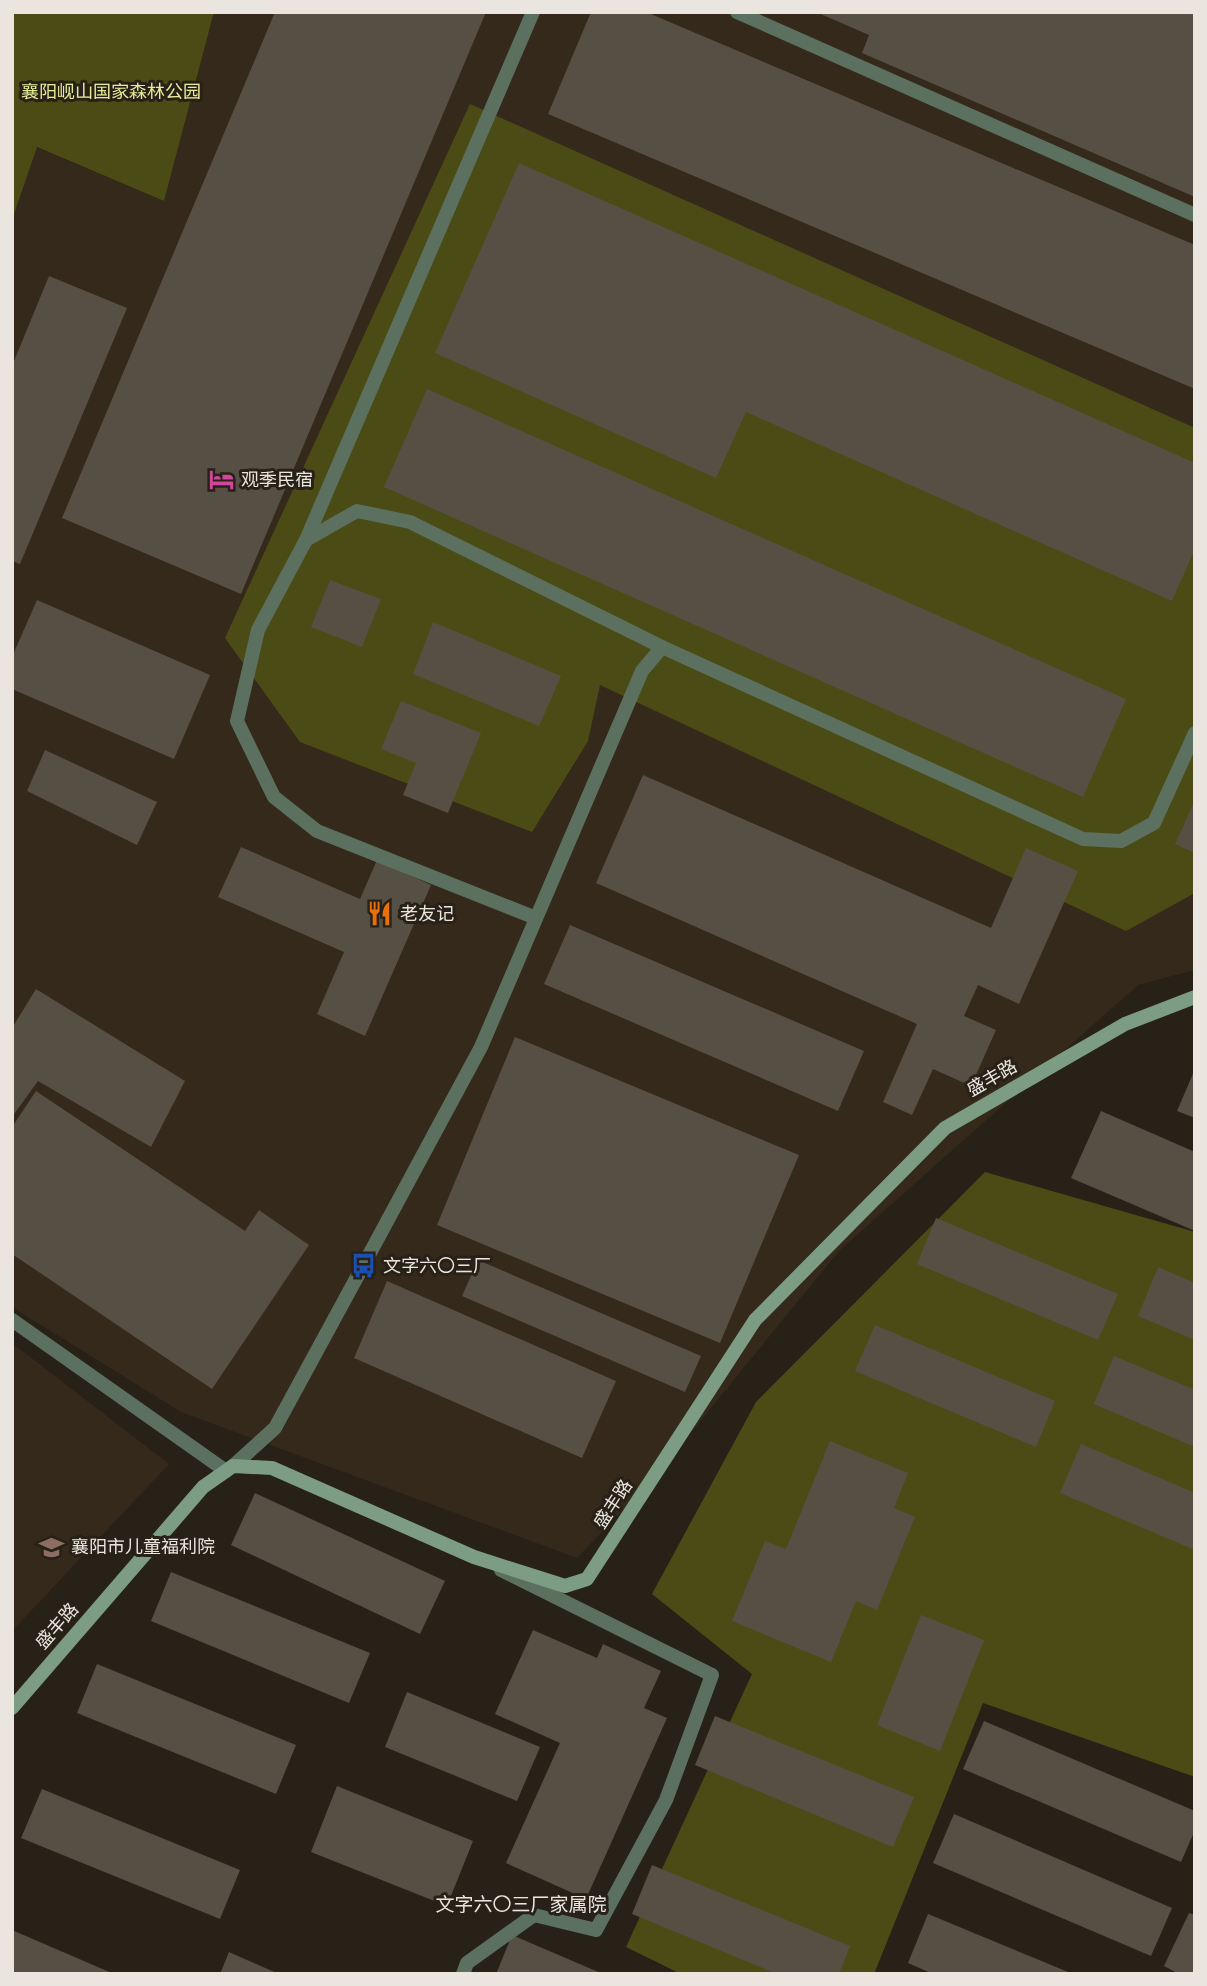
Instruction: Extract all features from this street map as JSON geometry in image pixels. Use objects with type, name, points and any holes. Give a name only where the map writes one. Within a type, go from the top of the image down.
[{"type":"street","points":[[533,12],[306,540],[258,630],[237,720],[274,797],[317,831],[536,918]]},
{"type":"street","points":[[737,12],[1195,215]]},
{"type":"street","points":[[306,540],[357,510],[410,522],[663,647],[1083,839],[1121,841],[1154,824],[1195,733]]},
{"type":"street","points":[[12,1320],[230,1468],[275,1428],[481,1047],[642,671],[663,647]]},
{"type":"street","name":"盛丰路","points":[[12,1708],[203,1487],[230,1468],[272,1468],[474,1557],[565,1586],[587,1579],[755,1320],[945,1128],[1125,1024],[1195,997]]},
{"type":"street","points":[[463,1974],[467,1964],[534,1915],[596,1930],[666,1800],[712,1675],[474,1557]]},
{"type":"shaded area","points":[[214,12],[1195,12],[1195,970],[1138,985],[839,1251],[657,1474],[577,1558],[181,1412],[12,1307],[12,220],[36,147],[164,201]]},
{"type":"shaded area","name":"襄阳市儿童福利院","points":[[12,1343],[169,1464],[12,1631]]},
{"type":"green space","name":"襄阳岘山国家森林公园","points":[[12,12],[214,12],[164,201],[37,147],[12,220]]},
{"type":"green space","points":[[470,104],[1195,428],[1195,893],[1126,931],[600,685],[588,741],[532,832],[300,742],[225,638]]},
{"type":"green space","points":[[985,1172],[1195,1232],[1195,1777],[983,1703],[874,1974],[681,1974],[626,1947],[752,1674],[652,1594],[756,1402]]},
{"type":"building","points":[[275,12],[486,12],[241,594],[62,518]]},
{"type":"building","points":[[591,12],[646,12],[1195,245],[1195,389],[548,114]]},
{"type":"building","points":[[816,12],[1195,12],[1195,197],[862,53],[869,35]]},
{"type":"building","points":[[519,163],[1195,463],[1195,549],[1172,601],[746,412],[716,478],[435,353]]},
{"type":"building","points":[[49,276],[127,308],[20,564],[12,561],[12,366]]},
{"type":"building","points":[[427,389],[1126,699],[1083,797],[384,487]]},
{"type":"building","points":[[330,580],[381,599],[362,647],[311,627]]},
{"type":"building","points":[[37,600],[210,675],[174,759],[12,689],[12,657]]},
{"type":"building","points":[[433,622],[561,676],[539,726],[413,674]]},
{"type":"building","points":[[401,701],[481,733],[448,813],[403,795],[416,763],[381,749]]},
{"type":"building","points":[[45,750],[157,802],[137,845],[27,791]]},
{"type":"building","points":[[643,775],[991,928],[1026,848],[1078,871],[1019,1004],[978,985],[964,1016],[996,1030],[971,1086],[933,1069],[912,1115],[883,1102],[917,1024],[596,883]]},
{"type":"building","points":[[1195,800],[1195,853],[1175,844]]},
{"type":"building","points":[[241,847],[360,899],[377,860],[431,885],[365,1036],[317,1014],[344,952],[218,897]]},
{"type":"building","points":[[570,925],[864,1051],[838,1111],[544,984]]},
{"type":"building","points":[[36,989],[185,1081],[151,1147],[38,1081],[12,1117],[12,1028]]},
{"type":"building","points":[[515,1037],[799,1155],[720,1343],[437,1225]]},
{"type":"building","points":[[1195,1069],[1195,1118],[1177,1111]]},
{"type":"building","points":[[36,1091],[245,1231],[259,1210],[309,1245],[212,1389],[12,1254],[12,1127]]},
{"type":"building","points":[[1101,1111],[1195,1152],[1195,1231],[1071,1178]]},
{"type":"building","points":[[936,1218],[1118,1294],[1098,1340],[917,1264]]},
{"type":"building","points":[[478,1260],[701,1356],[685,1392],[462,1296]]},
{"type":"building","points":[[1158,1267],[1195,1283],[1195,1340],[1138,1316]]},
{"type":"building","points":[[387,1281],[616,1381],[582,1458],[354,1358]]},
{"type":"building","points":[[875,1325],[1055,1401],[1036,1447],[855,1371]]},
{"type":"building","points":[[1114,1356],[1195,1390],[1195,1447],[1094,1404]]},
{"type":"building","points":[[830,1441],[908,1473],[894,1508],[915,1517],[877,1610],[856,1601],[831,1662],[732,1621],[765,1541],[786,1549]]},
{"type":"building","points":[[1081,1444],[1195,1493],[1195,1550],[1060,1493]]},
{"type":"building","points":[[255,1493],[445,1581],[420,1634],[231,1545]]},
{"type":"building","points":[[171,1572],[370,1653],[349,1703],[151,1621]]},
{"type":"building","points":[[921,1615],[984,1640],[940,1751],[877,1725]]},
{"type":"building","points":[[533,1630],[597,1658],[603,1644],[661,1671],[644,1708],[667,1718],[586,1899],[506,1863],[560,1743],[495,1714]]},
{"type":"building","points":[[97,1664],[296,1745],[276,1794],[77,1713]]},
{"type":"building","points":[[407,1692],[540,1747],[517,1801],[385,1747]]},
{"type":"building","points":[[715,1716],[914,1797],[893,1847],[695,1765]]},
{"type":"building","points":[[984,1721],[1195,1811],[1195,1830],[1181,1862],[963,1769]]},
{"type":"building","points":[[337,1786],[473,1841],[447,1906],[311,1852]]},
{"type":"building","points":[[42,1789],[240,1870],[220,1919],[21,1838]]},
{"type":"building","points":[[954,1814],[1172,1908],[1151,1956],[933,1863]]},
{"type":"building","points":[[652,1865],[850,1946],[839,1974],[777,1974],[632,1914]]},
{"type":"building","points":[[1189,1913],[1195,1915],[1195,1974],[1179,1974],[1164,1966]]},
{"type":"building","points":[[928,1914],[1073,1974],[933,1974],[908,1963]]},
{"type":"building","points":[[12,1930],[114,1974],[12,1974]]},
{"type":"building","points":[[512,1935],[603,1974],[496,1974]]},
{"type":"building","points":[[229,1952],[279,1974],[220,1974]]},
{"type":"place","name":"观季民宿","points":[[221,480]]},
{"type":"place","name":"老友记","points":[[380,914]]},
{"type":"place","name":"文字六〇三厂","points":[[363,1266]]},
{"type":"place","name":"襄阳市儿童福利院","points":[[51,1547]]},
{"type":"district","name":"文字六〇三厂家属院","points":[[521,1904]]}]
